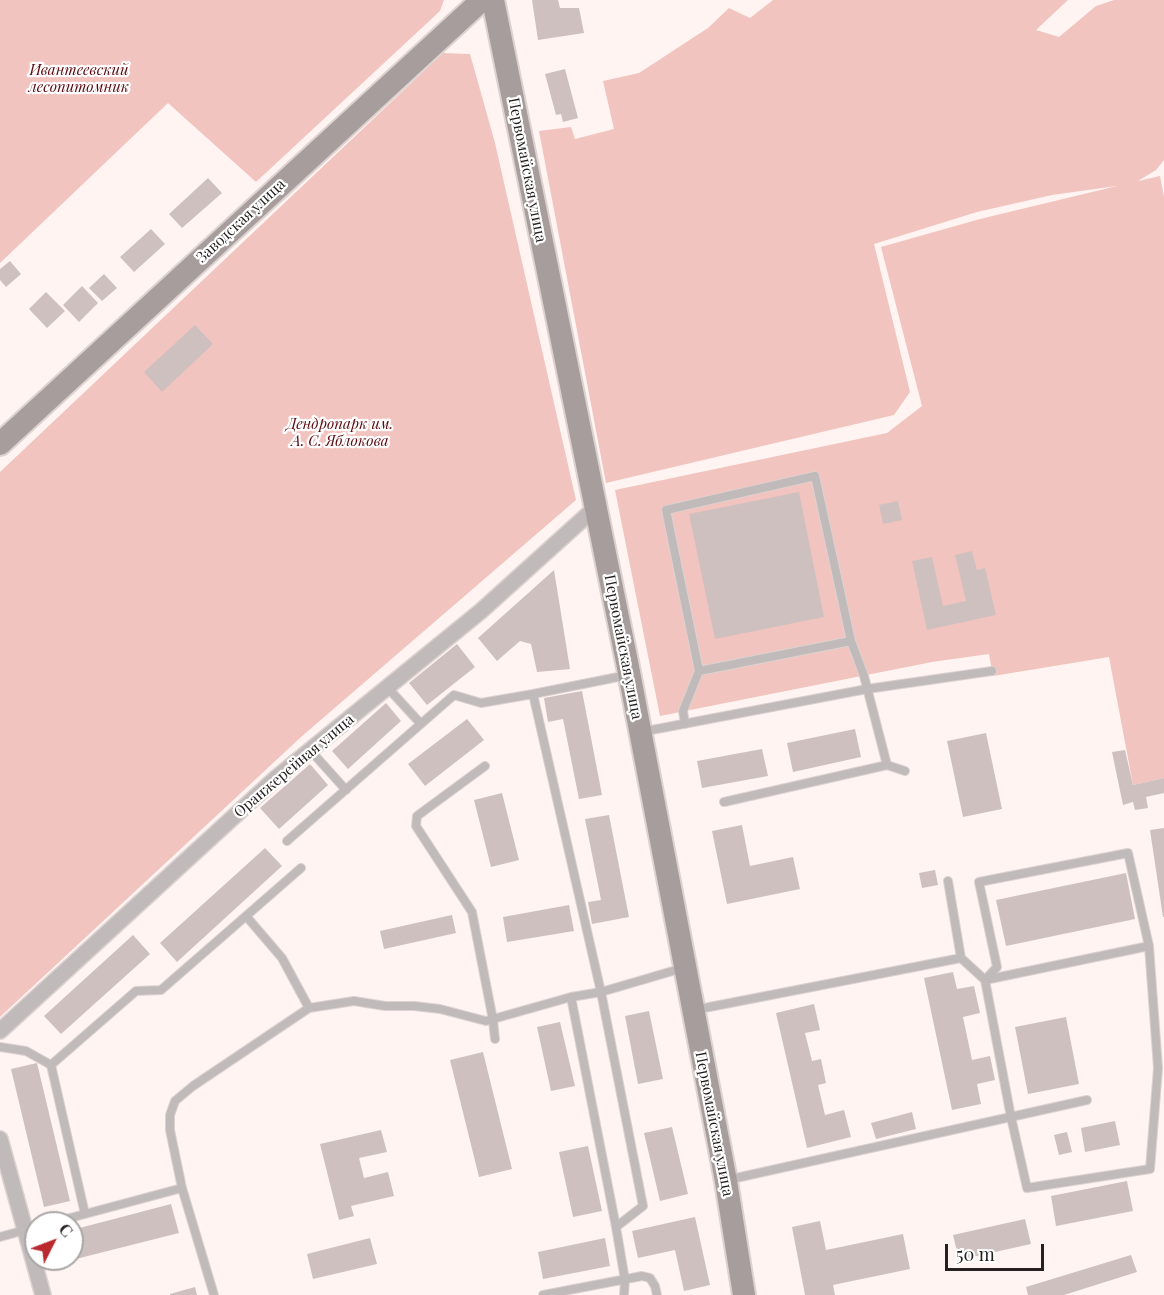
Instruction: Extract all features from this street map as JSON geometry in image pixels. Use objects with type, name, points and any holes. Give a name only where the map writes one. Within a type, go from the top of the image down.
[{"type":"main road","name":"Заводская улица","points":[[0,444],[482,0]]},
{"type":"main road","name":"Первомайская улица","points":[[493,0],[629,675],[726,1181],[744,1295]]},
{"type":"street","name":"Оранжерейная улица","points":[[0,1031],[268,785],[481,611],[594,509]]},
{"type":"street","points":[[0,1139],[25,1211]]},
{"type":"street","points":[[39,1271],[43,1295]]},
{"type":"lane","points":[[685,724],[683,711],[699,671],[666,510],[815,476],[851,641],[867,689],[887,765]]},
{"type":"lane","points":[[699,671],[851,641]]},
{"type":"lane","points":[[640,732],[867,689],[992,671]]},
{"type":"lane","points":[[287,841],[454,695],[481,703],[629,675]]},
{"type":"lane","points":[[387,687],[421,724]]},
{"type":"lane","points":[[533,694],[601,992],[643,1206],[616,1227]]},
{"type":"lane","points":[[310,750],[346,790]]},
{"type":"lane","points":[[724,802],[887,765],[905,771]]},
{"type":"lane","points":[[485,766],[417,816],[416,826],[472,912],[494,1020],[495,1039]]},
{"type":"lane","points":[[948,881],[961,958],[985,980],[1027,1188],[1150,1169],[1158,1068],[1149,946],[1128,853],[980,882],[997,967],[985,980]]},
{"type":"lane","points":[[51,1065],[136,991],[161,990],[301,868]]},
{"type":"lane","points":[[246,916],[282,958],[309,1008]]},
{"type":"lane","points":[[985,980],[1149,946]]},
{"type":"lane","points":[[693,1011],[961,958]]},
{"type":"lane","points":[[214,1295],[182,1188],[170,1130],[170,1115],[174,1101],[193,1086],[309,1008],[354,1001],[385,1006],[432,1008],[486,1021],[571,997],[601,992],[685,967]]},
{"type":"lane","points":[[571,997],[616,1227],[625,1280],[624,1295]]},
{"type":"lane","points":[[0,1047],[26,1051],[51,1065],[85,1214],[182,1188]]},
{"type":"lane","points":[[726,1181],[1087,1100]]},
{"type":"lane","points":[[0,1237],[24,1231]]},
{"type":"lane","points":[[543,1295],[642,1276],[650,1278],[657,1295]]},
{"type":"green space","name":"Ивантеевский лесопитомник","points":[[0,0],[444,0],[440,11],[256,182],[168,103],[0,263]]},
{"type":"green space","points":[[773,0],[1068,0],[1036,30],[1059,37],[1096,6],[1114,0],[1164,0],[1164,160],[1156,170],[1138,181],[1160,176],[1164,197],[1164,778],[1133,785],[1109,657],[993,676],[989,654],[932,662],[660,716],[615,490],[887,433],[922,406],[881,247],[980,219],[1117,186],[1052,195],[977,212],[874,244],[910,392],[894,415],[606,483],[539,131],[571,127],[575,139],[614,129],[603,81],[639,73],[708,28],[729,8],[750,18]]},
{"type":"green space","name":"Дендропарк им. А. С. Яблокова","points":[[443,53],[470,54],[495,143],[576,500],[301,737],[0,1017],[0,472]]},
{"type":"building","points":[[532,0],[558,0],[560,8],[579,8],[584,33],[538,40]]},
{"type":"building","points":[[565,69],[578,118],[563,122],[561,114],[556,115],[545,74]]},
{"type":"building","points":[[208,178],[222,193],[182,228],[169,214]]},
{"type":"building","points":[[151,229],[165,244],[134,272],[120,257]]},
{"type":"building","points":[[10,261],[21,274],[6,287],[0,280],[0,269]]},
{"type":"building","points":[[104,274],[117,288],[102,301],[89,288]]},
{"type":"building","points":[[82,286],[98,303],[79,322],[63,305]]},
{"type":"building","points":[[46,292],[65,311],[47,328],[29,309]]},
{"type":"building","points":[[195,325],[213,344],[162,392],[144,372]]},
{"type":"building","points":[[799,492],[824,617],[715,639],[689,514]]},
{"type":"building","points":[[898,501],[902,520],[883,524],[879,505]]},
{"type":"building","points":[[972,551],[977,570],[985,568],[996,615],[927,630],[912,561],[932,557],[943,606],[966,601],[955,555]]},
{"type":"building","points":[[554,570],[570,669],[537,672],[531,644],[520,641],[497,661],[478,638]]},
{"type":"building","points":[[457,644],[475,667],[427,705],[409,683]]},
{"type":"building","points":[[582,691],[602,795],[579,799],[563,719],[548,722],[544,698]]},
{"type":"building","points":[[386,703],[401,721],[348,769],[332,751]]},
{"type":"building","points":[[467,719],[484,740],[425,786],[408,764]]},
{"type":"building","points":[[855,729],[861,757],[793,772],[787,743]]},
{"type":"building","points":[[986,733],[1002,809],[963,817],[947,741]]},
{"type":"building","points":[[762,749],[768,776],[702,788],[697,761]]},
{"type":"building","points":[[1125,750],[1133,785],[1164,778],[1164,793],[1146,797],[1148,808],[1135,810],[1133,802],[1123,805],[1112,752]]},
{"type":"building","points":[[310,764],[328,785],[279,829],[260,808]]},
{"type":"building","points":[[502,793],[519,860],[491,867],[474,800]]},
{"type":"building","points":[[609,815],[629,917],[592,924],[588,902],[601,900],[585,819]]},
{"type":"building","points":[[742,825],[750,866],[793,857],[800,889],[727,904],[712,831]]},
{"type":"building","points":[[1164,828],[1164,917],[1163,917],[1150,830]]},
{"type":"building","points":[[265,848],[282,866],[177,962],[160,943]]},
{"type":"building","points":[[935,870],[938,885],[922,888],[919,873]]},
{"type":"building","points":[[1126,873],[1135,919],[1006,946],[996,900]]},
{"type":"building","points":[[569,905],[574,931],[507,942],[503,917]]},
{"type":"building","points":[[452,915],[456,933],[384,949],[380,931]]},
{"type":"building","points":[[133,935],[150,954],[61,1034],[44,1016]]},
{"type":"building","points":[[953,972],[957,989],[974,986],[980,1013],[963,1017],[972,1060],[990,1056],[995,1080],[977,1084],[981,1104],[952,1110],[924,978]]},
{"type":"building","points":[[814,1004],[820,1030],[805,1033],[812,1061],[821,1059],[826,1083],[818,1085],[825,1115],[844,1110],[851,1137],[807,1148],[776,1013]]},
{"type":"building","points":[[649,1011],[663,1079],[638,1084],[625,1016]]},
{"type":"building","points":[[1066,1017],[1079,1084],[1028,1094],[1015,1027]]},
{"type":"building","points":[[560,1022],[575,1086],[551,1091],[537,1027]]},
{"type":"building","points":[[483,1052],[512,1169],[479,1177],[450,1060]]},
{"type":"building","points":[[37,1063],[70,1201],[44,1207],[11,1069]]},
{"type":"building","points":[[912,1112],[916,1129],[876,1139],[871,1123]]},
{"type":"building","points":[[1115,1121],[1120,1145],[1085,1152],[1081,1128]]},
{"type":"building","points":[[672,1127],[688,1194],[660,1201],[644,1133]]},
{"type":"building","points":[[381,1130],[387,1152],[359,1158],[364,1178],[388,1172],[394,1196],[351,1206],[354,1216],[339,1220],[320,1144]]},
{"type":"building","points":[[1067,1132],[1072,1152],[1059,1155],[1054,1135]]},
{"type":"building","points":[[588,1146],[602,1211],[573,1217],[559,1152]]},
{"type":"building","points":[[1127,1181],[1133,1211],[1056,1226],[1051,1196]]},
{"type":"building","points":[[171,1204],[179,1233],[84,1257],[84,1227]]},
{"type":"building","points":[[695,1217],[710,1285],[684,1291],[675,1250],[638,1258],[632,1231]]},
{"type":"building","points":[[1025,1219],[1031,1244],[959,1260],[953,1235]]},
{"type":"building","points":[[820,1221],[826,1250],[903,1234],[910,1269],[833,1285],[835,1295],[805,1295],[792,1227]]},
{"type":"building","points":[[370,1238],[377,1264],[313,1279],[307,1254]]},
{"type":"building","points":[[605,1238],[610,1266],[543,1279],[538,1252]]},
{"type":"building","points":[[1131,1255],[1137,1272],[1064,1295],[1028,1295],[1026,1287]]},
{"type":"building","points":[[195,1287],[197,1295],[170,1295],[170,1294]]}]
